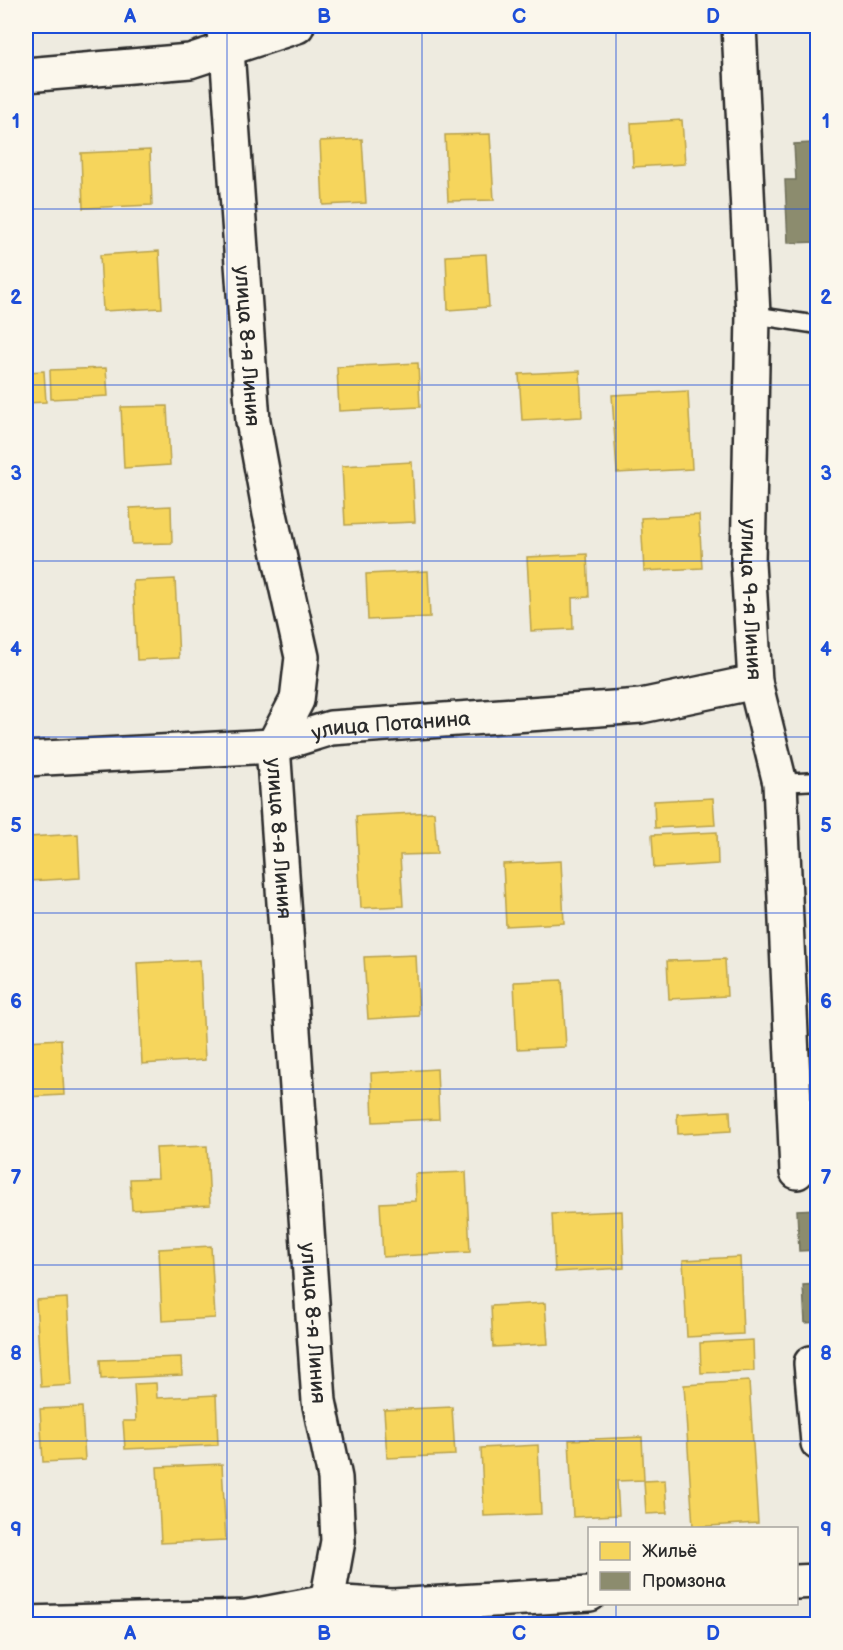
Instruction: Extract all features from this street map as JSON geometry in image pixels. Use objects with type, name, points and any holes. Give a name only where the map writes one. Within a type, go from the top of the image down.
[{"type":"street","points":[[26,75],[190,61],[225,38],[297,26]]},
{"type":"street","name":"улица 9-я Линия","points":[[739,26],[753,315],[748,563],[755,682],[780,783],[797,1172]]},
{"type":"street","name":"улица 8-я Линия","points":[[225,38],[253,421],[272,525],[302,657],[297,700],[273,746],[319,1401],[335,1478],[338,1541],[325,1613]]},
{"type":"street","name":"улица Потанина","points":[[26,759],[273,746],[331,728],[641,706],[755,682]]},
{"type":"street","points":[[811,1363],[818,1443]]},
{"type":"street","points":[[798,1582],[818,1581]]},
{"type":"street","points":[[26,1623],[248,1617],[588,1594]]},
{"type":"lane","points":[[753,315],[818,325]]},
{"type":"lane","points":[[780,783],[818,781]]},
{"type":"building: Жильё","points":[[682,120],[685,164],[633,167],[631,123]]},
{"type":"building: Жильё","points":[[490,134],[494,200],[448,201],[445,135]]},
{"type":"building: Жильё","points":[[362,139],[366,203],[323,205],[320,141]]},
{"type":"building: Жильё","points":[[150,150],[152,205],[83,208],[81,153]]},
{"type":"building: Жильё","points":[[159,251],[162,308],[103,311],[100,255]]},
{"type":"building: Жильё","points":[[486,254],[489,307],[448,310],[446,256]]},
{"type":"building: Жильё","points":[[418,363],[420,407],[339,411],[337,367]]},
{"type":"building: Жильё","points":[[106,368],[108,396],[51,399],[50,370]]},
{"type":"building: Жильё","points":[[44,371],[46,402],[26,403],[26,372]]},
{"type":"building: Жильё","points":[[580,371],[582,417],[522,420],[519,374]]},
{"type":"building: Жильё","points":[[688,391],[692,469],[617,473],[612,395]]},
{"type":"building: Жильё","points":[[167,406],[170,465],[124,468],[121,407]]},
{"type":"building: Жильё","points":[[412,462],[415,522],[345,525],[342,466]]},
{"type":"building: Жильё","points":[[171,506],[172,543],[132,544],[130,508]]},
{"type":"building: Жильё","points":[[699,515],[702,568],[644,571],[641,518]]},
{"type":"building: Жильё","points":[[587,554],[589,597],[572,598],[573,629],[531,631],[527,557]]},
{"type":"building: Жильё","points":[[428,571],[430,617],[368,620],[366,574]]},
{"type":"building: Жильё","points":[[175,579],[179,658],[137,660],[133,581]]},
{"type":"building: Жильё","points":[[713,798],[715,825],[655,828],[654,801]]},
{"type":"building: Жильё","points":[[434,812],[437,854],[400,855],[403,906],[361,908],[356,816]]},
{"type":"building: Жильё","points":[[717,832],[718,864],[654,868],[652,835]]},
{"type":"building: Жильё","points":[[78,834],[80,878],[30,881],[28,837]]},
{"type":"building: Жильё","points":[[561,861],[564,923],[506,926],[503,864]]},
{"type":"building: Жильё","points":[[416,955],[419,1016],[368,1019],[364,957]]},
{"type":"building: Жильё","points":[[725,959],[727,996],[669,999],[667,961]]},
{"type":"building: Жильё","points":[[200,960],[205,1060],[142,1064],[137,963]]},
{"type":"building: Жильё","points":[[562,980],[566,1047],[517,1049],[514,982]]},
{"type":"building: Жильё","points":[[61,1039],[64,1095],[26,1097],[26,1041]]},
{"type":"building: Жильё","points":[[437,1069],[439,1119],[373,1122],[371,1073]]},
{"type":"building: Жильё","points":[[730,1111],[731,1131],[678,1134],[677,1114]]},
{"type":"building: Жильё","points":[[207,1146],[210,1205],[132,1210],[130,1179],[158,1178],[156,1148]]},
{"type":"building: Жильё","points":[[466,1172],[470,1252],[383,1257],[380,1203],[416,1201],[415,1174]]},
{"type":"building: Жильё","points":[[622,1211],[624,1268],[555,1272],[552,1214]]},
{"type":"building: Жильё","points":[[211,1246],[215,1318],[162,1321],[159,1249]]},
{"type":"building: Жильё","points":[[740,1257],[743,1334],[687,1337],[683,1260]]},
{"type":"building: Жильё","points":[[67,1298],[72,1385],[41,1387],[36,1300]]},
{"type":"building: Жильё","points":[[545,1303],[548,1344],[493,1347],[491,1306]]},
{"type":"building: Жильё","points":[[753,1340],[754,1371],[701,1373],[700,1343]]},
{"type":"building: Жильё","points":[[181,1357],[182,1375],[101,1379],[100,1360]]},
{"type":"building: Жильё","points":[[749,1381],[758,1523],[693,1527],[684,1385]]},
{"type":"building: Жильё","points":[[156,1383],[157,1398],[216,1395],[218,1445],[125,1449],[123,1421],[136,1421],[134,1384]]},
{"type":"building: Жильё","points":[[82,1407],[85,1460],[43,1462],[40,1409]]},
{"type":"building: Жильё","points":[[452,1407],[455,1455],[387,1458],[384,1410]]},
{"type":"building: Жильё","points":[[642,1437],[644,1480],[617,1481],[619,1515],[573,1517],[569,1440]]},
{"type":"building: Жильё","points":[[538,1445],[541,1514],[484,1516],[481,1448]]},
{"type":"building: Жильё","points":[[222,1464],[226,1540],[161,1543],[157,1467]]},
{"type":"building: Жильё","points":[[665,1480],[667,1513],[646,1514],[644,1481]]},
{"type":"building: Промзона","points":[[812,143],[817,242],[788,243],[785,180],[796,180],[794,144]]},
{"type":"building: Промзона","points":[[818,1209],[818,1250],[799,1251],[797,1210]]},
{"type":"building: Промзона","points":[[818,1284],[818,1322],[805,1323],[803,1285]]}]
